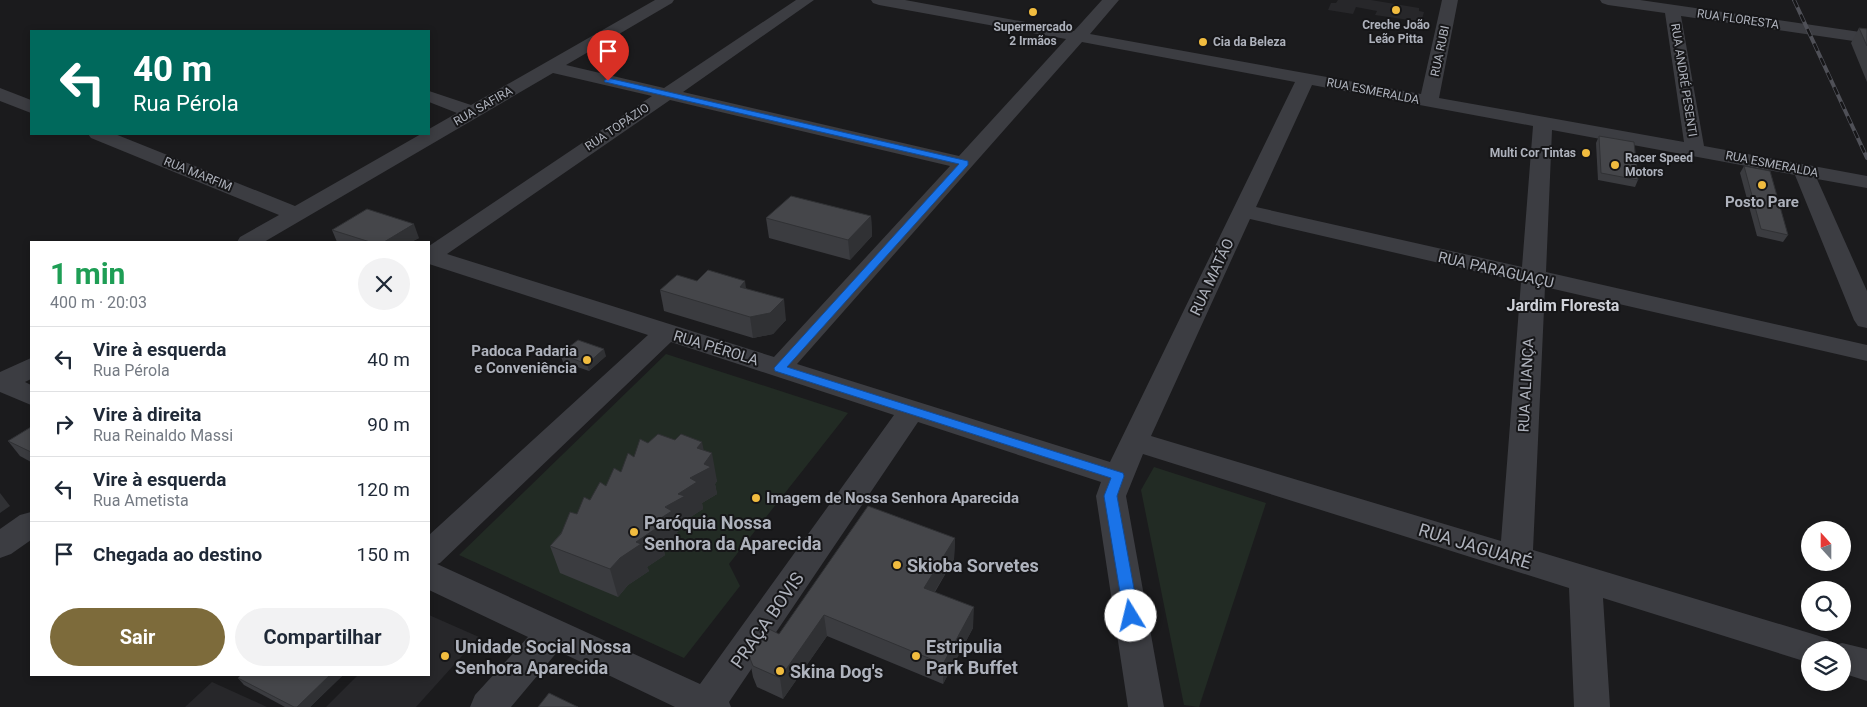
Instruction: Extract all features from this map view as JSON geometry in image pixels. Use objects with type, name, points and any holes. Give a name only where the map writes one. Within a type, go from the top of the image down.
[{"type":"street","name":"RUA SAFIRA","points":[[250,241],[666,0]]},
{"type":"street","name":"RUA TOPÁZIO","points":[[430,255],[806,0]]},
{"type":"street","name":"RUA ESMERALDA","points":[[880,0],[1867,182]]},
{"type":"street","points":[[779,368],[1111,0]]},
{"type":"street","name":"RUA RUBI","points":[[1429,101],[1450,0]]},
{"type":"street","name":"RUA FLORESTA","points":[[1615,0],[1867,38]]},
{"type":"street","name":"RUA ANDRÉ PESENTI","points":[[1672,9],[1695,150]]},
{"type":"street","points":[[550,67],[965,163]]},
{"type":"street","name":"RUA MATÃO","points":[[1146,707],[1111,496],[1118,476],[1306,78]]},
{"type":"street","points":[[0,94],[30,107]]},
{"type":"street","points":[[430,96],[472,112]]},
{"type":"street","name":"RUA ALIANÇA","points":[[1516,559],[1543,122]]},
{"type":"street","name":"RUA MARFIM","points":[[100,135],[297,214]]},
{"type":"street","points":[[1803,170],[1867,320]]},
{"type":"street","name":"RUA PARAGUAÇU","points":[[1243,211],[1867,354]]},
{"type":"street","name":"RUA PÉROLA","points":[[430,256],[911,412],[1118,476]]},
{"type":"street","points":[[430,553],[666,332]]},
{"type":"street","points":[[2,382],[30,368]]},
{"type":"street","points":[[2,382],[30,396]]},
{"type":"street","name":"PRAÇA BOVIS","points":[[710,706],[911,412]]},
{"type":"street","name":"RUA JAGUARÉ","points":[[1135,442],[1801,646]]},
{"type":"street","points":[[0,546],[30,525]]},
{"type":"street","points":[[430,575],[710,706]]},
{"type":"street","points":[[1585,581],[1592,707]]},
{"type":"street","points":[[488,707],[553,633]]},
{"type":"street","points":[[1851,661],[1867,666]]},
{"type":"shaded area","name":"Creche João Leão Pitta","points":[[1338,0],[1371,0],[1419,8],[1419,11],[1424,12],[1422,19],[1417,18],[1416,21],[1375,15],[1377,11],[1356,7],[1353,14],[1328,10],[1331,3],[1336,3]]},
{"type":"shaded area","points":[[666,354],[848,413],[729,564],[740,586],[684,658],[459,555]]},
{"type":"shaded area","points":[[1154,467],[1266,503],[1199,707],[1184,705],[1141,490]]},
{"type":"shaded area","name":"Unidade Social Nossa Senhora Aparecida","points":[[430,615],[479,637],[416,707],[326,707],[357,676],[430,676]]},
{"type":"shaded area","points":[[212,682],[267,707],[185,707]]},
{"type":"building","points":[[1859,28],[1867,29],[1867,46]]},
{"type":"building","name":"Racer Speed Motors","points":[[1599,136],[1634,142],[1638,180],[1601,173]]},
{"type":"building","points":[[1744,166],[1770,171],[1788,235],[1761,229]]},
{"type":"building","points":[[791,196],[871,216],[848,240],[766,218]]},
{"type":"building","points":[[367,209],[414,224],[386,241],[367,241],[332,230]]},
{"type":"building","points":[[708,270],[745,281],[740,287],[784,299],[770,313],[750,317],[660,290],[677,275],[697,281]]},
{"type":"building","points":[[578,340],[604,349],[587,364],[560,354]]},
{"type":"building","points":[[30,428],[30,452],[8,441]]},
{"type":"building","points":[[658,434],[675,440],[681,434],[702,442],[697,448],[712,453],[704,464],[711,467],[690,478],[697,482],[678,494],[685,496],[665,507],[672,511],[650,525],[658,527],[636,542],[641,544],[620,558],[610,569],[550,546],[561,534],[570,512],[577,514],[584,497],[590,500],[600,482],[606,486],[614,468],[621,472],[628,453],[634,457],[640,439],[648,443]]},
{"type":"building","points":[[868,506],[955,538],[924,588],[974,607],[943,664],[824,615],[780,678],[753,666],[749,656],[769,629],[779,634]]},
{"type":"building","points":[[240,676],[329,676],[297,707],[238,678]]},
{"type":"building","points":[[549,693],[578,707],[538,707]]},
{"type":"railway","points":[[1794,0],[1867,158]]},
{"type":"place","name":"Creche João Leão Pitta","points":[[1396,10]]},
{"type":"place","name":"Supermercado 2 Irmãos","points":[[1033,12]]},
{"type":"place","name":"Cia da Beleza","points":[[1203,42]]},
{"type":"place","name":"Multi Cor Tintas","points":[[1586,153]]},
{"type":"place","name":"Racer Speed Motors","points":[[1615,165]]},
{"type":"place","name":"Posto Pare","points":[[1762,185]]},
{"type":"place","name":"Padoca Padaria e Conveniência","points":[[587,360]]},
{"type":"place","name":"Imagem de Nossa Senhora Aparecida","points":[[756,498]]},
{"type":"place","name":"Paróquia Nossa Senhora da Aparecida","points":[[634,532]]},
{"type":"place","name":"Skioba Sorvetes","points":[[897,565]]},
{"type":"place","name":"Unidade Social Nossa Senhora Aparecida","points":[[445,656]]},
{"type":"place","name":"Estripulia Park Buffet","points":[[916,656]]},
{"type":"place","name":"Skina Dog's","points":[[780,671]]},
{"type":"district","name":"Jardim Floresta","points":[[1563,305]]},
{"type":"route","points":[[608,81],[965,163],[779,368],[911,412],[1118,476],[1111,496],[1131,616]]}]
